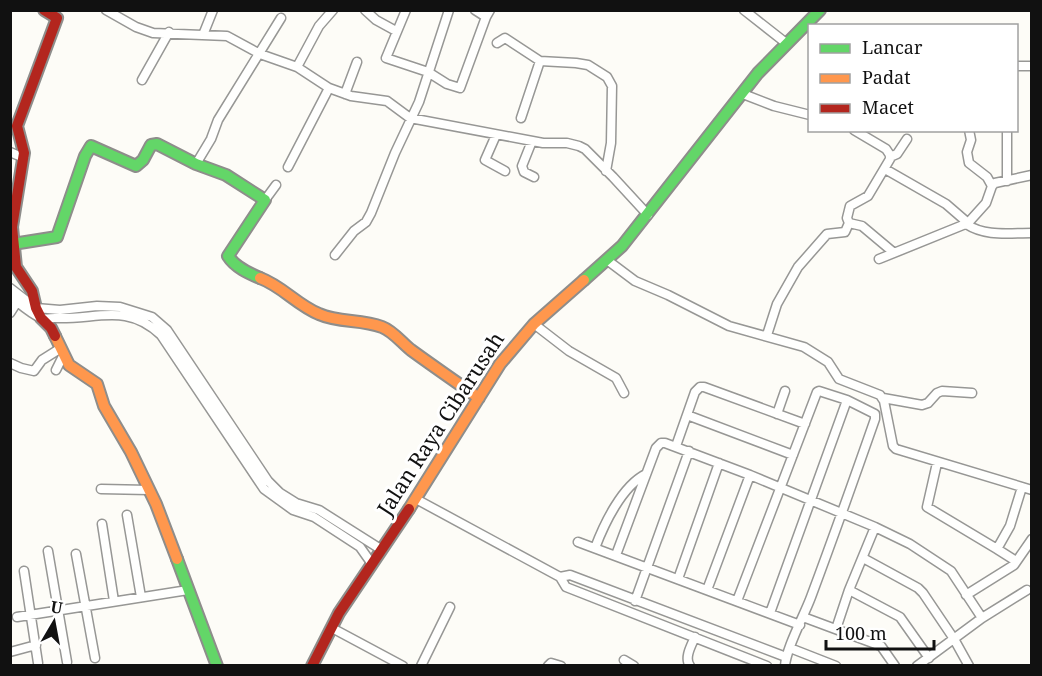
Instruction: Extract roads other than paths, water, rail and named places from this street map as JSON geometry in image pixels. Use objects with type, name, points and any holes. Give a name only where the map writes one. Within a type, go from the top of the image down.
[{"type":"street","points":[[106,10],[144,31],[153,33],[227,36],[260,54],[297,67],[329,88],[345,94],[387,101],[410,118],[532,141],[579,146],[648,215]]},
{"type":"street","points":[[203,35],[213,10]]},
{"type":"street","points":[[297,67],[319,26],[333,10]]},
{"type":"street","points":[[364,10],[396,31]]},
{"type":"street","points":[[406,10],[386,58],[428,72],[447,84],[460,88],[488,14],[475,10]]},
{"type":"street","points":[[335,255],[354,231],[366,222],[371,213],[410,118],[419,102],[449,10]]},
{"type":"street","points":[[744,10],[786,43]]},
{"type":"street","name":"Jalan Raya Cibarusah","points":[[312,666],[356,585],[416,499],[500,364],[534,324],[607,260],[648,215],[758,73],[820,10]]},
{"type":"street","points":[[38,313],[32,291],[16,267],[12,227],[24,158],[17,126],[56,24],[57,18],[50,11]]},
{"type":"street","points":[[196,164],[211,139],[218,120],[281,18]]},
{"type":"street","points":[[142,80],[169,32]]},
{"type":"street","points":[[497,43],[502,38],[508,39],[540,61],[588,65],[608,77],[612,86],[609,174]]},
{"type":"street","points":[[521,118],[540,61]]},
{"type":"street","points":[[345,94],[357,62]]},
{"type":"street","points":[[288,167],[329,88]]},
{"type":"street","points":[[743,94],[774,106],[808,114]]},
{"type":"street","points":[[857,132],[885,149],[890,156]]},
{"type":"street","points":[[969,132],[971,140],[967,152],[969,163],[987,177],[992,186]]},
{"type":"street","points":[[1007,132],[1007,181]]},
{"type":"street","points":[[496,135],[485,160],[505,171]]},
{"type":"street","points":[[890,156],[897,154],[907,139]]},
{"type":"street","points":[[532,141],[522,166],[524,172],[534,177]]},
{"type":"street","points":[[13,244],[57,237],[85,156],[91,146],[136,166],[142,162],[153,143],[196,164],[226,175],[265,200]]},
{"type":"street","points":[[10,152],[24,158]]},
{"type":"street","points":[[766,335],[777,304],[798,267],[827,234],[845,232],[849,224],[847,218],[850,206],[868,196],[885,169],[890,156]]},
{"type":"street","points":[[885,169],[946,204],[967,224],[981,232],[1032,233]]},
{"type":"street","points":[[879,259],[967,224],[986,203],[992,186],[999,181],[1032,175]]},
{"type":"street","points":[[276,185],[229,253],[231,261],[247,273],[273,283],[292,299],[318,314],[334,320],[366,322],[386,328],[410,349],[479,398]]},
{"type":"street","points":[[849,224],[862,226],[893,252]]},
{"type":"street","points":[[607,260],[635,281],[721,322],[804,347],[828,362],[839,379],[876,392],[883,398],[922,405],[928,403],[942,391],[972,393]]},
{"type":"street","points":[[10,288],[51,328],[69,365],[97,384],[104,406],[131,452],[149,490],[217,666]]},
{"type":"street","points":[[10,313],[14,299],[38,313],[109,306],[132,309],[152,317],[167,330],[275,489],[296,503],[319,510],[348,534],[372,564]]},
{"type":"street","points":[[534,324],[569,351],[616,378],[624,393]]},
{"type":"street","points":[[10,363],[34,371],[42,360],[62,351]]},
{"type":"street","points":[[56,370],[62,351]]},
{"type":"street","points":[[676,446],[694,392],[700,387],[805,424]]},
{"type":"street","points":[[777,414],[784,391]]},
{"type":"street","points":[[737,601],[818,391],[847,400],[875,415],[842,513],[787,657]]},
{"type":"street","points":[[883,398],[894,448],[937,463],[1032,490]]},
{"type":"street","points":[[770,613],[847,400]]},
{"type":"street","points":[[687,415],[794,455]]},
{"type":"street","points":[[616,555],[658,444],[665,443],[875,526],[910,544],[951,571],[982,618]]},
{"type":"street","points":[[635,601],[689,451]]},
{"type":"street","points":[[678,579],[719,463]]},
{"type":"street","points":[[937,463],[927,507],[1016,561]]},
{"type":"street","points":[[595,548],[606,520],[633,484],[646,474]]},
{"type":"street","points":[[707,590],[750,475]]},
{"type":"street","points":[[997,549],[1010,526],[1022,487]]},
{"type":"street","points":[[101,489],[149,490]]},
{"type":"street","points":[[416,499],[560,577],[566,587],[767,666]]},
{"type":"street","points":[[128,515],[141,597]]},
{"type":"street","points":[[102,524],[114,601]]},
{"type":"street","points":[[836,629],[875,526]]},
{"type":"street","points":[[348,534],[382,550]]},
{"type":"street","points":[[966,595],[1016,561],[1032,539]]},
{"type":"street","points":[[578,542],[770,613],[836,629],[881,646],[895,666]]},
{"type":"street","points":[[48,551],[67,662]]},
{"type":"street","points":[[76,554],[95,658]]},
{"type":"street","points":[[862,558],[918,588],[954,639],[969,666]]},
{"type":"street","points":[[24,571],[38,663]]},
{"type":"street","points":[[560,577],[570,575],[787,657],[836,666]]},
{"type":"street","points":[[17,617],[188,590]]},
{"type":"street","points":[[849,590],[900,617],[929,658]]},
{"type":"street","points":[[917,666],[982,618],[1027,590]]},
{"type":"street","points":[[421,666],[450,608]]},
{"type":"street","points":[[332,628],[403,666]]},
{"type":"street","points":[[690,666],[687,657],[695,638]]},
{"type":"street","points":[[10,652],[36,645]]},
{"type":"street","points":[[624,660],[634,666]]},
{"type":"street","points":[[548,666],[551,663],[561,666]]}]
